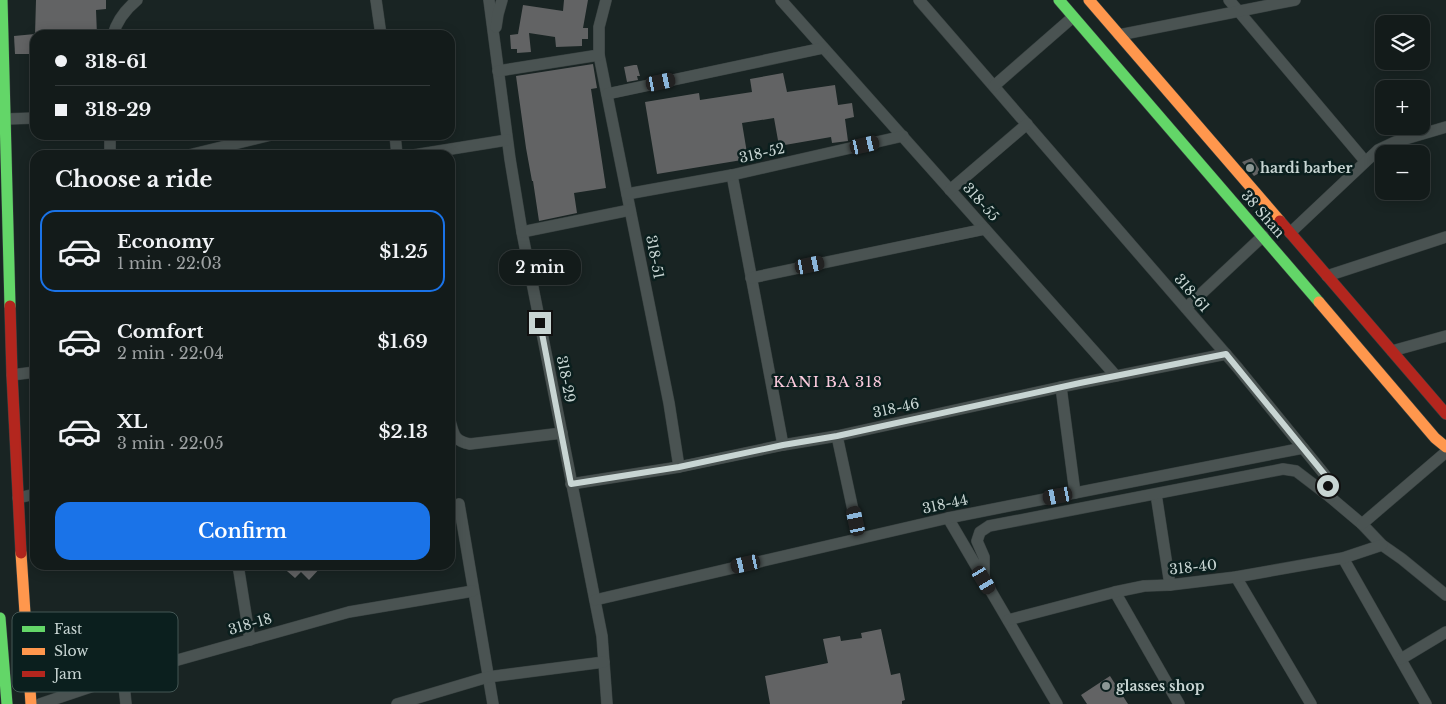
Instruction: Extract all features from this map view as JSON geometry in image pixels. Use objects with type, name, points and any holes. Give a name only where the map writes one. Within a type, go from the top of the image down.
[{"type":"street","points":[[2,0],[12,375],[25,612]]},
{"type":"street","points":[[115,30],[124,12],[137,0]]},
{"type":"street","points":[[376,0],[380,30]]},
{"type":"street","name":"318-29","points":[[489,0],[507,140],[522,232],[602,636],[607,704]]},
{"type":"street","points":[[496,54],[498,14],[502,0]]},
{"type":"street","name":"318-51","points":[[606,0],[599,27],[599,55],[669,403],[679,467]]},
{"type":"street","name":"318-55","points":[[781,0],[1116,376]]},
{"type":"street","name":"318-61","points":[[919,0],[1226,354],[1325,475],[1330,497]]},
{"type":"street","name":"38 Shan","points":[[1058,0],[1277,234],[1328,276],[1446,414]]},
{"type":"street","name":"38 Shan","points":[[1089,0],[1277,234],[1435,438],[1446,448]]},
{"type":"street","points":[[1229,0],[1366,161]]},
{"type":"street","points":[[1119,35],[1294,0]]},
{"type":"street","points":[[994,86],[1073,17]]},
{"type":"street","points":[[607,94],[824,48]]},
{"type":"street","points":[[498,71],[599,55]]},
{"type":"street","points":[[6,119],[30,118]]},
{"type":"street","points":[[950,190],[1027,124]]},
{"type":"street","points":[[1186,308],[1378,150],[1395,142],[1446,126]]},
{"type":"street","name":"318-52","points":[[627,194],[732,175],[903,136]]},
{"type":"street","points":[[210,150],[250,140]]},
{"type":"street","points":[[445,150],[507,140]]},
{"type":"street","points":[[732,175],[783,445]]},
{"type":"street","points":[[522,232],[630,210]]},
{"type":"street","points":[[751,278],[985,229]]},
{"type":"street","points":[[1328,276],[1446,237]]},
{"type":"street","points":[[1392,351],[1446,336]]},
{"type":"street","name":"318-46","points":[[571,484],[679,467],[783,445],[837,436],[1061,387],[1226,354]]},
{"type":"street","points":[[12,375],[30,373]]},
{"type":"street","points":[[1061,387],[1075,493]]},
{"type":"street","points":[[455,436],[460,442],[470,444],[562,433]]},
{"type":"street","points":[[837,436],[859,538]]},
{"type":"street","name":"318-44","points":[[595,600],[948,518],[1303,448]]},
{"type":"street","points":[[1362,524],[1446,452]]},
{"type":"street","points":[[984,580],[984,557],[977,541],[980,532],[990,526],[1283,470],[1296,471],[1330,497],[1362,524],[1382,545],[1446,595]]},
{"type":"street","points":[[1156,494],[1170,585]]},
{"type":"street","points":[[18,498],[30,495]]},
{"type":"street","points":[[459,504],[493,704]]},
{"type":"street","points":[[948,518],[1057,704]]},
{"type":"street","name":"318-40","points":[[1008,620],[1114,592],[1144,586],[1170,585],[1236,577],[1343,558],[1382,545]]},
{"type":"street","points":[[1343,558],[1426,704]]},
{"type":"street","points":[[239,570],[250,640]]},
{"type":"street","points":[[1236,577],[1311,704]]},
{"type":"street","name":"318-18","points":[[178,660],[349,612],[473,590]]},
{"type":"street","points":[[1114,592],[1179,704]]},
{"type":"street","points":[[0,618],[7,704]]},
{"type":"street","points":[[1401,659],[1446,632]]},
{"type":"street","points":[[397,704],[488,677],[604,662]]},
{"type":"street","name":"318-18","points":[[40,704],[76,692]]},
{"type":"street","points":[[0,698],[7,704]]},
{"type":"building","points":[[36,0],[106,0],[106,9],[96,10],[97,30],[35,30]]},
{"type":"building","points":[[564,0],[588,0],[583,28],[588,28],[588,39],[582,39],[582,46],[556,47],[555,37],[529,33],[531,52],[517,53],[517,49],[511,49],[510,35],[518,34],[523,5],[563,11]]},
{"type":"building","points":[[30,34],[30,54],[15,54],[14,36]]},
{"type":"building","points":[[593,64],[597,88],[591,89],[606,188],[574,193],[577,213],[539,221],[516,76]]},
{"type":"building","points":[[637,65],[640,76],[637,76],[638,80],[627,82],[624,67]]},
{"type":"building","points":[[783,73],[787,92],[835,85],[838,105],[852,103],[854,117],[845,119],[848,141],[832,143],[831,137],[779,146],[774,118],[742,123],[748,159],[657,174],[645,102],[699,93],[700,100],[752,92],[750,79]]},
{"type":"building","name":"hardi barber","points":[[1252,158],[1261,172],[1254,176],[1242,162]]},
{"type":"building","points":[[286,570],[318,570],[309,580],[301,572],[295,578]]},
{"type":"building","points":[[881,629],[891,675],[900,673],[905,700],[902,701],[902,704],[770,704],[765,676],[828,663],[823,639],[840,636],[841,641],[862,638],[861,633]]},
{"type":"building","name":"glasses shop","points":[[1110,676],[1128,704],[1087,704],[1081,695]]},
{"type":"traffic: fast","points":[[2,0],[10,306]]},
{"type":"traffic: fast","points":[[1059,0],[1319,302]]},
{"type":"traffic: fast","points":[[0,618],[7,704]]},
{"type":"traffic: slow","points":[[1089,0],[1280,221]]},
{"type":"traffic: slow","points":[[1319,302],[1435,438],[1446,447]]},
{"type":"traffic: slow","points":[[21,553],[25,612]]},
{"type":"traffic: slow","points":[[30,692],[31,704]]},
{"type":"traffic: jam","points":[[1280,221],[1446,414]]},
{"type":"traffic: jam","points":[[10,306],[21,553]]},
{"type":"place","name":"hardi barber","points":[[1250,168]]},
{"type":"place","name":"glasses shop","points":[[1106,686]]},
{"type":"district","name":"KANI BA 318","points":[[828,381]]},
{"type":"route","points":[[540,323],[571,484],[679,467],[783,445],[837,436],[1080,383],[1226,354],[1325,475],[1328,486]]}]
